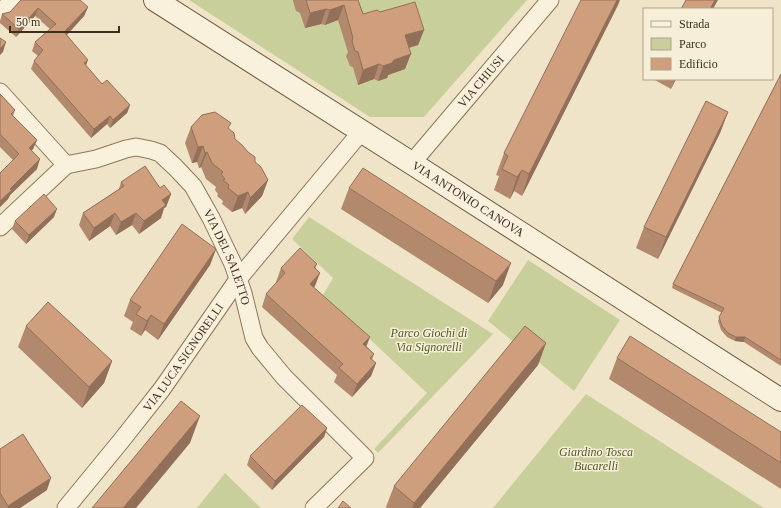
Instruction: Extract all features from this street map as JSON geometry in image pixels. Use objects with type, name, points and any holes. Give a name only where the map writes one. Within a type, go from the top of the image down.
[{"type":"street","points":[[0,13],[13,0]]},
{"type":"street","name":"VIA ANTONIO CANOVA","points":[[155,0],[781,400]]},
{"type":"street","name":"VIA CHIUSI","points":[[411,164],[550,0]]},
{"type":"street","points":[[0,92],[66,165],[0,227]]},
{"type":"street","name":"VIA LUCA SIGNORELLI","points":[[66,508],[162,389],[239,278],[361,132]]},
{"type":"street","name":"VIA DEL SALETTO","points":[[66,165],[132,148],[141,148],[160,153],[175,166],[193,186],[211,218],[239,278],[254,338],[260,348],[284,376],[365,458],[314,508]]},
{"type":"green space","points":[[189,0],[527,0],[424,117],[370,117]]},
{"type":"green space","name":"Parco Giochi di Via Signorelli","points":[[309,217],[493,334],[378,453],[374,449],[427,393],[323,295],[333,278],[292,239]]},
{"type":"green space","points":[[528,260],[620,320],[574,391],[488,321]]},
{"type":"green space","name":"Giardino Tosca Bucarelli","points":[[586,394],[764,508],[493,508]]},
{"type":"green space","points":[[225,473],[261,508],[197,508]]},
{"type":"building","points":[[21,0],[80,0],[88,7],[64,32],[88,60],[84,63],[102,84],[107,80],[130,105],[113,120],[110,116],[94,129],[34,61],[43,50],[35,42],[56,24],[38,8],[19,29],[2,14],[10,12]]},
{"type":"building","points":[[306,0],[358,0],[363,14],[377,10],[380,12],[415,2],[424,30],[405,35],[411,54],[383,66],[379,64],[363,70],[358,52],[355,51],[352,41],[353,38],[344,5],[330,10],[326,9],[310,13]]},
{"type":"building","points":[[581,0],[617,0],[529,174],[522,170],[517,177],[502,169],[508,156],[504,153]]},
{"type":"building","points":[[686,0],[715,0],[711,8],[682,8]]},
{"type":"building","points":[[0,38],[6,42],[0,49]]},
{"type":"building","points":[[781,74],[781,360],[745,337],[736,337],[728,333],[722,326],[719,317],[724,308],[673,284]]},
{"type":"building","points":[[0,94],[15,110],[11,114],[37,140],[29,148],[40,159],[0,201],[0,173],[19,154],[0,134]]},
{"type":"building","points":[[706,101],[728,112],[666,237],[644,227]]},
{"type":"building","points":[[215,112],[231,123],[228,128],[234,133],[235,139],[255,157],[255,162],[261,167],[268,180],[250,198],[248,192],[238,196],[228,188],[229,185],[223,180],[225,179],[221,174],[223,172],[212,163],[207,152],[205,153],[203,146],[198,147],[191,127],[202,115]]},
{"type":"building","points":[[145,166],[160,188],[164,185],[171,194],[162,200],[166,205],[144,221],[136,213],[121,222],[115,213],[94,228],[83,213],[124,186],[121,182]]},
{"type":"building","points":[[363,168],[511,263],[496,281],[349,188]]},
{"type":"building","points":[[44,194],[57,209],[29,235],[15,221]]},
{"type":"building","points":[[182,224],[216,249],[164,324],[151,315],[147,321],[136,314],[141,307],[130,300]]},
{"type":"building","points":[[300,248],[317,264],[314,267],[320,273],[310,284],[370,337],[363,344],[374,354],[370,358],[376,363],[357,384],[339,368],[343,364],[266,294],[285,273],[281,268]]},
{"type":"building","points":[[48,302],[112,361],[89,387],[26,326]]},
{"type":"building","points":[[525,326],[546,343],[414,503],[394,486]]},
{"type":"building","points":[[630,336],[781,432],[781,463],[617,358]]},
{"type":"building","points":[[181,401],[200,416],[123,508],[92,508]]},
{"type":"building","points":[[302,405],[327,428],[275,481],[250,456]]},
{"type":"building","points":[[23,434],[51,478],[8,506],[0,493],[0,449]]},
{"type":"building","points":[[343,501],[351,508],[338,508]]}]
